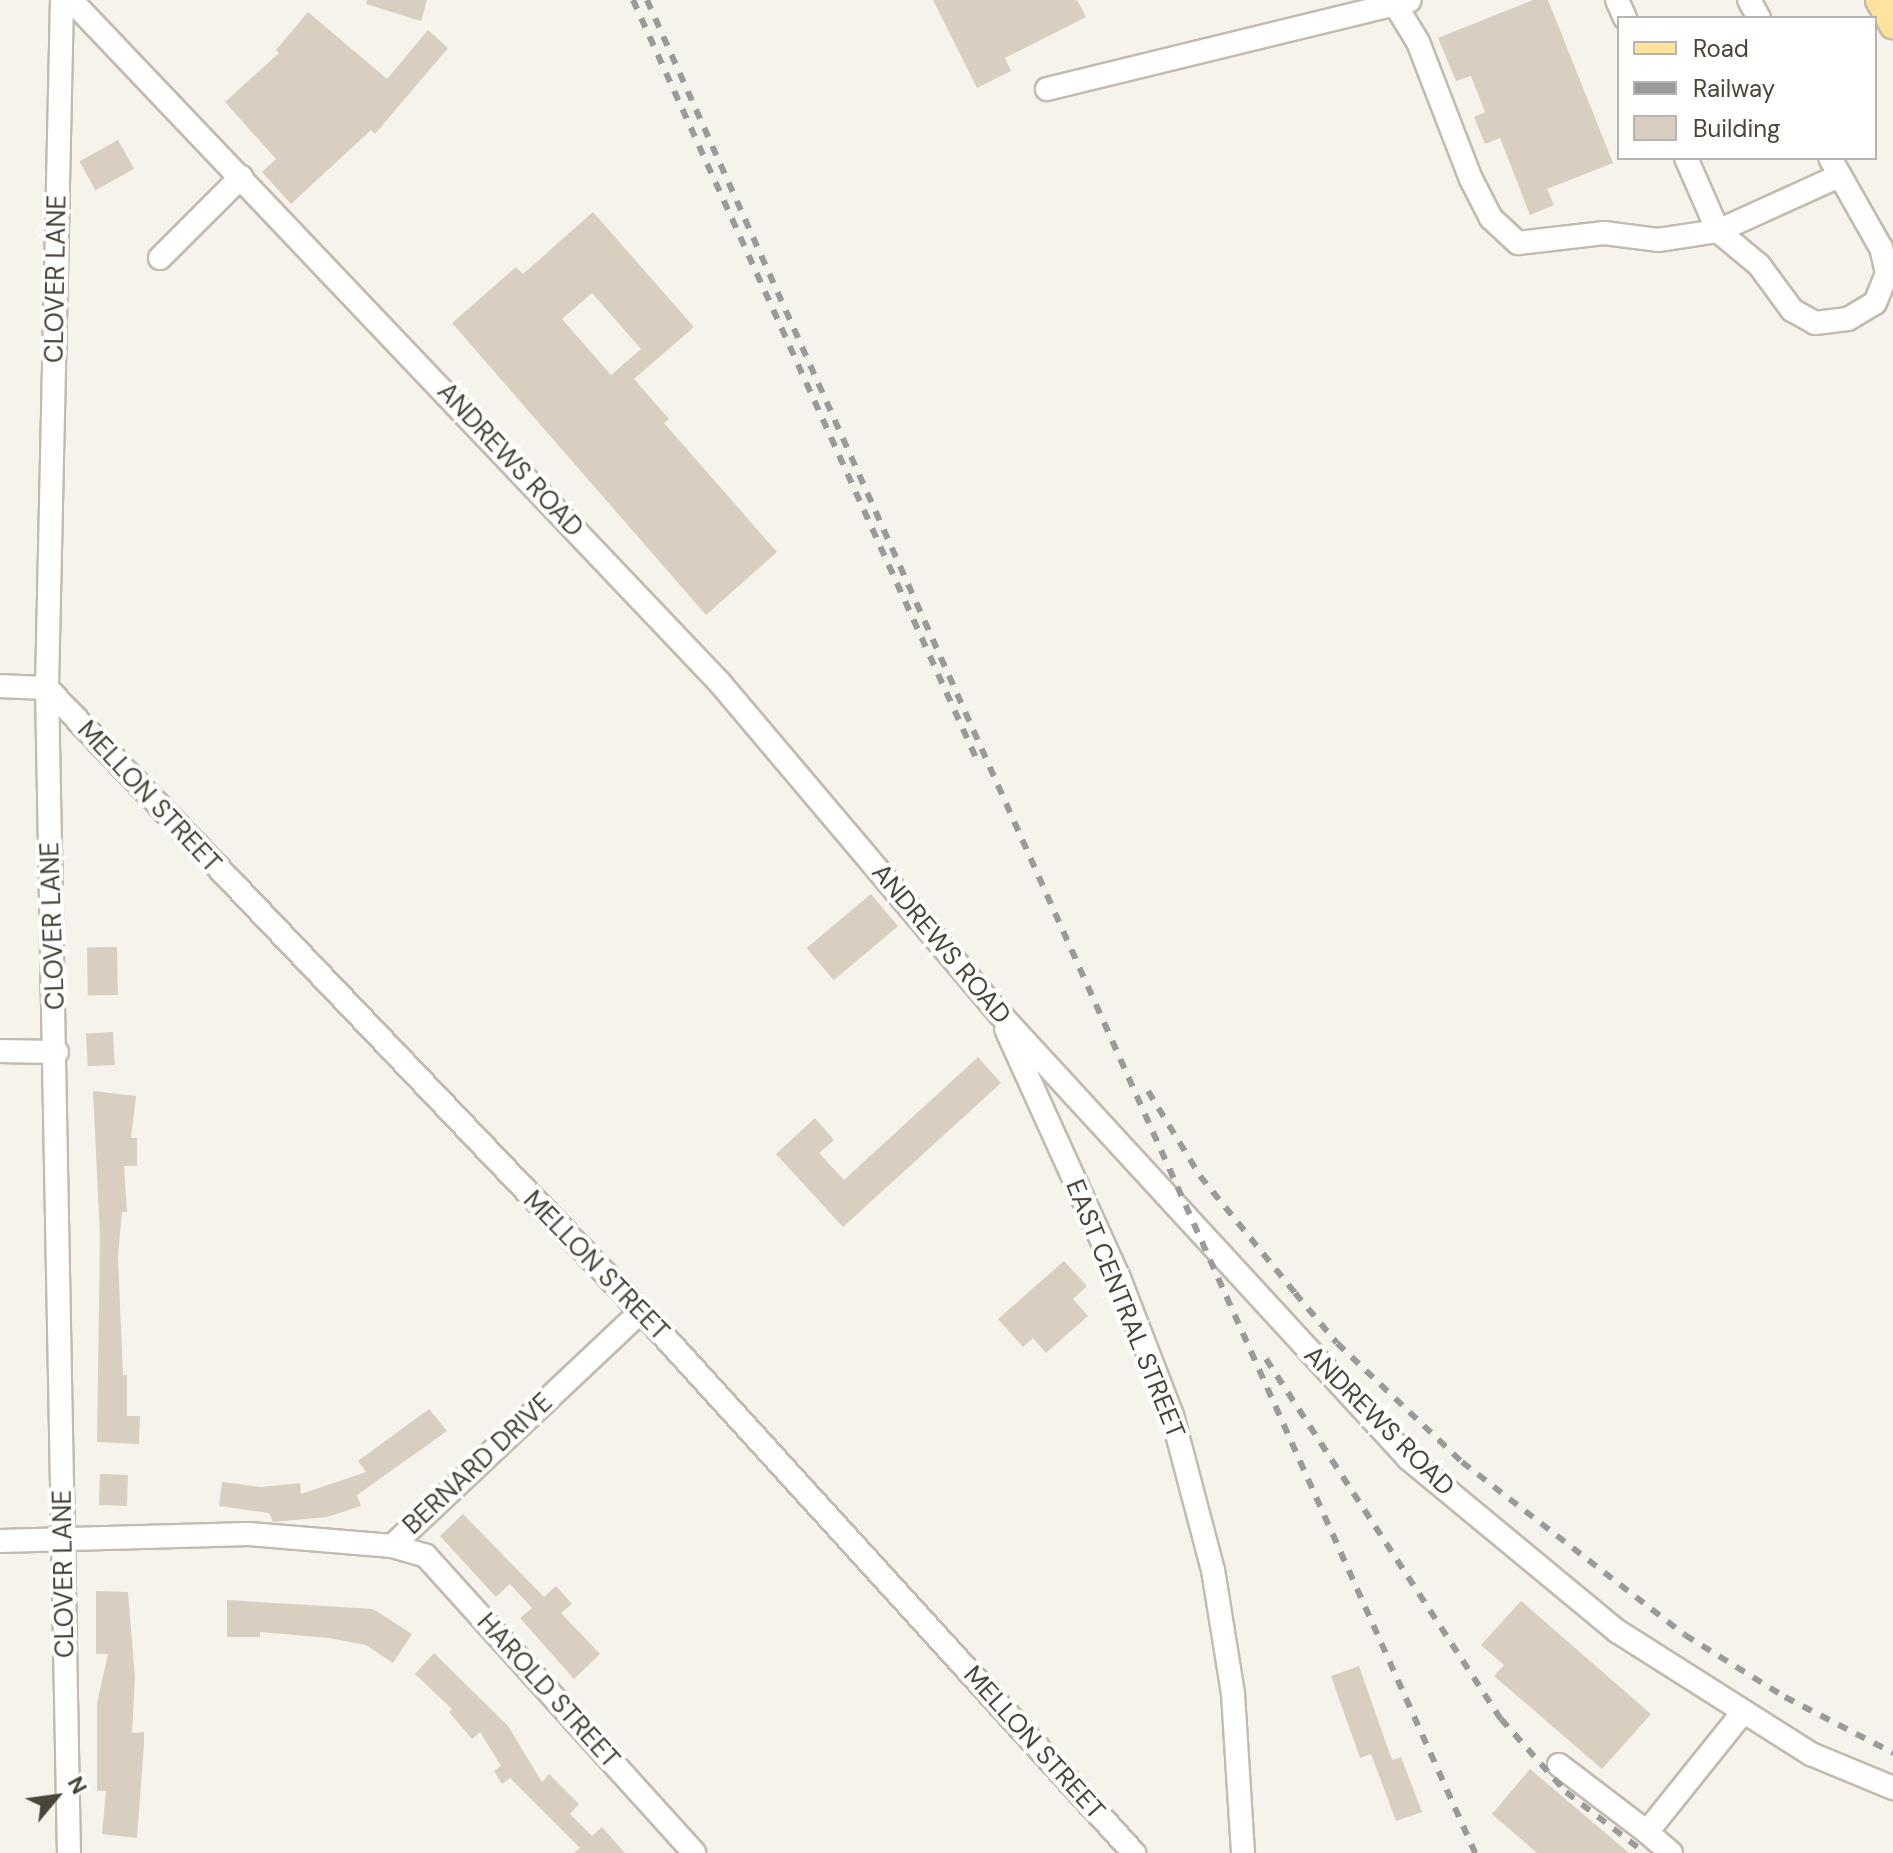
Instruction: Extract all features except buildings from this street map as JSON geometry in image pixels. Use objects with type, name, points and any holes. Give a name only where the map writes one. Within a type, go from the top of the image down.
[{"type":"main road","points":[[1879,0],[1893,25]]},
{"type":"street","name":"CLOVER LANE","points":[[62,0],[47,688],[57,1052],[69,1853]]},
{"type":"street","name":"ANDREWS ROAD","points":[[71,0],[720,683],[999,1013],[1409,1459],[1617,1631],[1811,1754],[1893,1788]]},
{"type":"street","points":[[1047,89],[1403,3],[1471,179],[1491,218],[1518,243],[1604,233],[1658,240],[1718,231],[1835,167],[1881,248],[1887,273],[1875,303],[1848,319],[1815,323],[1792,310],[1759,265],[1718,231],[1687,160]]},
{"type":"street","points":[[160,258],[241,177]]},
{"type":"street","points":[[0,686],[47,688]]},
{"type":"street","name":"MELLON STREET","points":[[47,688],[641,1311],[1134,1853]]},
{"type":"street","name":"EAST CENTRAL STREET","points":[[999,1013],[1119,1278],[1172,1415],[1216,1585],[1233,1694],[1243,1853]]},
{"type":"street","points":[[0,1051],[57,1052]]},
{"type":"street","name":"BERNARD DRIVE","points":[[0,1541],[63,1543],[249,1534],[392,1546],[641,1311]]},
{"type":"street","name":"HAROLD STREET","points":[[392,1546],[426,1556],[694,1853]]},
{"type":"street","points":[[1647,1841],[1743,1712]]},
{"type":"street","points":[[1559,1765],[1647,1841],[1671,1853]]},
{"type":"railway","points":[[633,0],[976,758]]},
{"type":"railway","points":[[647,0],[1475,1853]]},
{"type":"railway","points":[[1148,1091],[1200,1176],[1337,1343],[1462,1462],[1685,1635],[1785,1697],[1893,1753]]},
{"type":"railway","points":[[1266,1359],[1501,1719],[1566,1792],[1645,1853]]}]
